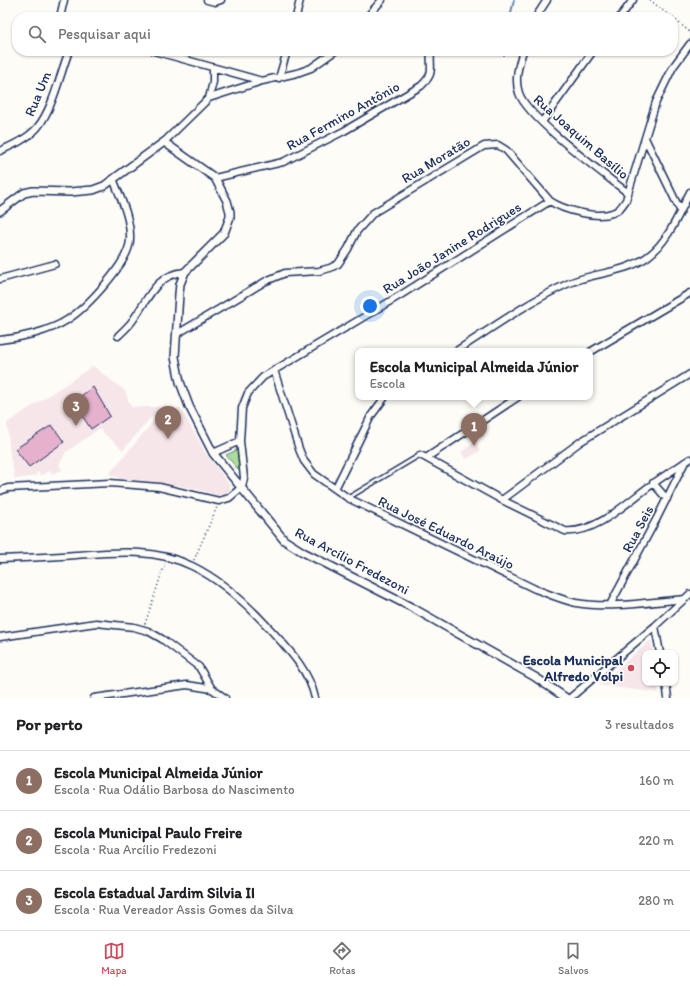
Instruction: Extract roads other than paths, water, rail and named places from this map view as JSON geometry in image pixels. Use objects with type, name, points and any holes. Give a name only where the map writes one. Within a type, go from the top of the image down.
[{"type":"street","points":[[61,12],[64,0]]},
{"type":"street","points":[[207,0],[215,2],[221,0]]},
{"type":"street","points":[[297,12],[300,0]]},
{"type":"street","points":[[371,12],[382,0]]},
{"type":"street","points":[[539,12],[547,0]]},
{"type":"street","points":[[624,12],[633,0]]},
{"type":"street","name":"Rua Moratão","points":[[178,334],[266,280],[285,273],[319,271],[338,264],[357,231],[373,213],[484,146],[498,145],[506,150],[550,201],[564,208],[588,214],[605,215],[613,213],[621,208],[628,193],[656,102],[664,84],[673,67],[690,44]]},
{"type":"street","name":"Rua Um","points":[[0,151],[21,141],[36,129],[43,119],[66,56]]},
{"type":"street","points":[[171,56],[262,81]]},
{"type":"street","points":[[279,78],[286,56]]},
{"type":"street","points":[[0,211],[24,193],[33,191],[70,192],[93,190],[114,181],[164,142],[209,98],[262,81],[279,78],[311,68],[328,56]]},
{"type":"street","name":"Rua Fermino Antônio","points":[[215,178],[284,162],[344,131],[428,80],[433,66],[430,61],[431,56]]},
{"type":"street","name":"Rua Joaquim Basílio","points":[[522,56],[517,77],[518,92],[523,102],[542,122],[584,159],[628,193]]},
{"type":"street","points":[[542,122],[589,56]]},
{"type":"street","points":[[209,98],[213,82],[213,68]]},
{"type":"street","points":[[645,138],[680,210]]},
{"type":"street","name":"Rua Arcílio Fredezoni","points":[[164,142],[215,178],[227,201],[230,217],[224,233],[185,272],[180,284],[178,334],[175,357],[180,382],[189,406],[214,453],[284,540],[303,552],[418,611],[541,681],[566,698]]},
{"type":"street","points":[[0,340],[31,335],[66,321],[83,308],[119,266],[130,241],[126,211],[114,181]]},
{"type":"street","points":[[461,348],[510,316],[567,284],[578,279],[628,268],[647,257],[656,250],[668,233],[690,192]]},
{"type":"street","name":"Rua João Janine Rodrigues","points":[[242,487],[243,470],[240,441],[242,408],[248,393],[263,377],[392,300],[550,201]]},
{"type":"street","points":[[0,279],[54,264]]},
{"type":"street","points":[[118,336],[132,322],[163,279],[174,272],[185,272]]},
{"type":"street","points":[[593,350],[690,293]]},
{"type":"street","name":"Rua José Eduardo Araújo","points":[[274,370],[304,461],[314,474],[348,498],[535,589],[576,603],[610,605],[684,599]]},
{"type":"street","points":[[502,500],[580,442],[690,374]]},
{"type":"street","points":[[335,489],[371,416],[384,400]]},
{"type":"street","points":[[513,400],[423,456],[502,500],[565,530],[576,532],[614,514],[653,483],[687,460]]},
{"type":"street","points":[[214,453],[240,441]]},
{"type":"street","name":"Rua Seis","points":[[610,605],[687,460]]},
{"type":"street","points":[[0,491],[8,488],[110,483],[159,486],[219,501],[230,498],[242,487]]},
{"type":"street","points":[[653,483],[667,499]]},
{"type":"street","points":[[0,559],[121,551],[155,554],[192,566],[232,592],[257,614],[292,653],[305,673],[315,698]]},
{"type":"street","points":[[570,698],[655,626],[690,594]]},
{"type":"street","points":[[0,637],[96,623],[123,625],[144,630],[162,639],[199,668],[212,689],[225,698]]},
{"type":"street","points":[[655,626],[659,650]]},
{"type":"street","points":[[94,698],[120,696],[187,685],[212,689]]},
{"type":"street","points":[[666,686],[668,698]]},
{"type":"street","points":[[131,693],[135,698]]},
{"type":"lane","points":[[348,498],[423,456]]},
{"type":"waterway","points":[[511,12],[514,0]]},
{"type":"place","name":"Escola Estadual Jardim Silvia II","points":[[76,426]]},
{"type":"place","name":"Escola Municipal Paulo Freire","points":[[168,439]]},
{"type":"place","name":"Escola Municipal Almeida Júnior","points":[[474,446]]},
{"type":"place","name":"Escola Municipal Alfredo Volpi","points":[[631,668]]}]
